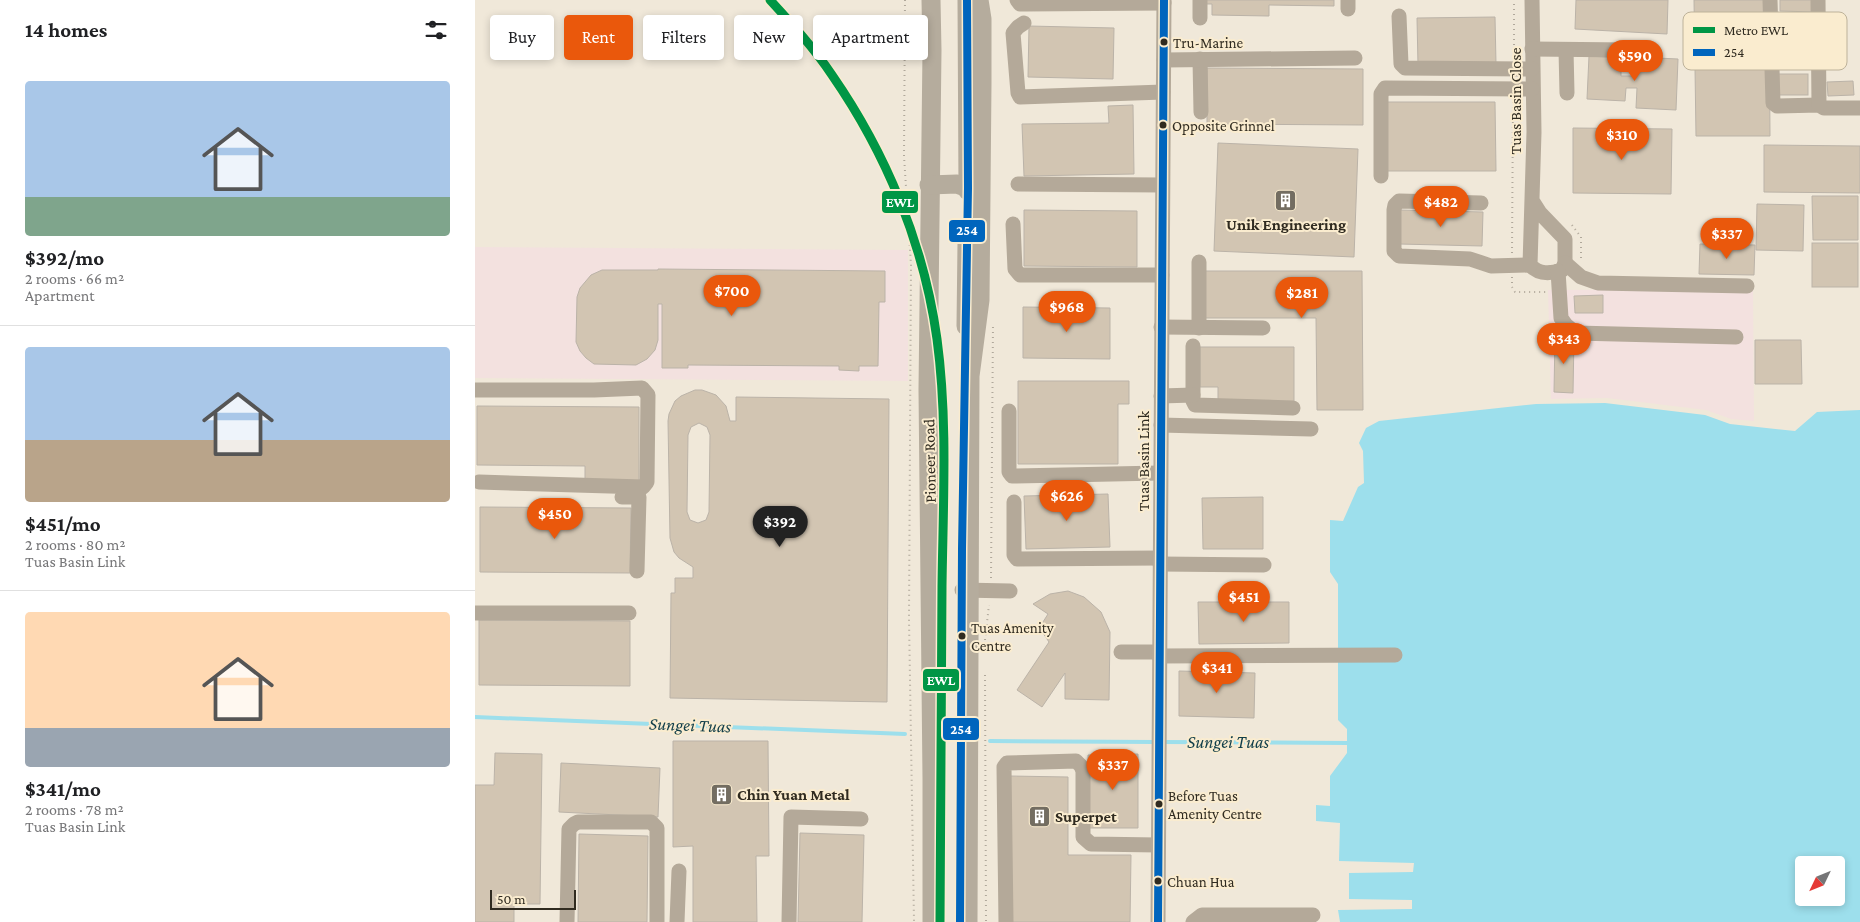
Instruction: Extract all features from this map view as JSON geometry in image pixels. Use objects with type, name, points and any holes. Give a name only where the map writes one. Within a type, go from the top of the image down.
[{"type":"main road","name":"Pioneer Road","points":[[931,0],[928,390],[932,922]]},
{"type":"main road","name":"Pioneer Road","points":[[960,922],[962,590],[968,188],[967,0]]},
{"type":"main road","points":[[968,922],[970,376],[980,300],[982,19],[979,0]]},
{"type":"main road","points":[[929,185],[957,184],[968,188]]},
{"type":"street","points":[[1017,0],[1020,4],[1164,2]]},
{"type":"street","points":[[1200,0],[1200,18]]},
{"type":"street","name":"Tuas Basin Close","points":[[1530,265],[1533,202],[1532,0]]},
{"type":"street","name":"Tuas Basin Link","points":[[1158,922],[1164,2]]},
{"type":"street","points":[[1399,16],[1401,64],[1403,67],[1532,69]]},
{"type":"street","points":[[1024,23],[1018,26],[1013,33],[1018,93],[1021,97],[1163,92]]},
{"type":"street","points":[[1532,49],[1629,50]]},
{"type":"street","points":[[1566,50],[1567,93]]},
{"type":"street","points":[[1164,60],[1355,58]]},
{"type":"street","points":[[1201,59],[1201,112]]},
{"type":"street","points":[[1772,70],[1773,103],[1777,106],[1819,105],[1824,108],[1860,108]]},
{"type":"street","points":[[1819,70],[1819,105]]},
{"type":"street","points":[[1381,176],[1381,94],[1385,88],[1532,89]]},
{"type":"street","points":[[1018,184],[1162,185]]},
{"type":"street","points":[[1481,203],[1399,201],[1395,205],[1394,210],[1394,251],[1399,256],[1470,259],[1491,266],[1530,265],[1535,271],[1553,273],[1561,267]]},
{"type":"street","points":[[1533,202],[1565,239],[1559,292],[1561,318],[1576,333],[1736,337]]},
{"type":"street","points":[[1013,224],[1015,269],[1020,275],[1162,275]]},
{"type":"street","points":[[1199,262],[1199,328]]},
{"type":"street","points":[[1561,267],[1598,283],[1747,286]]},
{"type":"street","points":[[1161,328],[1263,328]]},
{"type":"street","points":[[1193,346],[1193,395],[1194,403],[1198,406],[1293,408]]},
{"type":"street","points":[[475,390],[642,388],[648,395],[647,482],[643,487],[477,487]]},
{"type":"street","points":[[1161,396],[1193,395]]},
{"type":"street","points":[[1009,411],[1009,472],[1012,476],[1160,473]]},
{"type":"street","points":[[1161,425],[1311,429]]},
{"type":"street","points":[[477,487],[639,497],[637,570]]},
{"type":"street","points":[[1014,502],[1013,555],[1017,558],[1264,565]]},
{"type":"street","points":[[962,590],[1010,590]]},
{"type":"street","points":[[475,613],[629,613]]},
{"type":"street","points":[[1121,652],[1159,654],[1395,655]]},
{"type":"street","points":[[1006,922],[1004,767],[1007,762],[1076,761],[1083,770],[1083,837],[1085,841],[1091,844],[1158,845]]},
{"type":"street","points":[[789,922],[791,817],[861,819]]},
{"type":"street","points":[[567,922],[569,830],[571,826],[578,822],[651,822],[654,824],[657,828],[657,922]]},
{"type":"street","points":[[677,922],[679,871]]},
{"type":"street","points":[[1193,922],[1203,915],[1313,915]]},
{"type":"path","points":[[905,0],[903,156],[911,265],[909,619],[914,922]]},
{"type":"path","points":[[1513,69],[1514,0]]},
{"type":"path","points":[[1514,89],[1512,287],[1515,292],[1559,292]]},
{"type":"path","points":[[1569,223],[1576,228],[1581,237],[1581,277]]},
{"type":"path","points":[[985,644],[986,632]]},
{"type":"path","points":[[985,673],[986,922]]},
{"type":"shaded area","points":[[475,247],[908,250],[908,381],[475,378]]},
{"type":"shaded area","points":[[1753,289],[1754,421],[1731,419],[1706,410],[1607,398],[1551,399],[1548,290]]},
{"type":"water","points":[[1605,403],[1705,415],[1730,424],[1795,431],[1817,412],[1860,410],[1860,922],[1340,922],[1338,910],[1412,909],[1412,900],[1349,899],[1349,873],[1413,872],[1414,863],[1339,861],[1340,823],[1316,821],[1316,805],[1330,806],[1330,776],[1347,753],[1347,729],[1338,720],[1338,584],[1330,572],[1330,520],[1343,521],[1358,487],[1364,483],[1363,451],[1359,443],[1366,428],[1379,421],[1536,404]]},
{"type":"building","points":[[1200,0],[1334,0],[1334,6],[1269,5],[1269,16],[1212,15],[1212,4],[1200,4]]},
{"type":"building","points":[[1576,0],[1668,0],[1667,34],[1575,29]]},
{"type":"building","points":[[1694,0],[1769,0],[1769,12],[1694,12]]},
{"type":"building","points":[[1780,0],[1815,0],[1815,12],[1780,11]]},
{"type":"building","points":[[1495,17],[1496,64],[1418,65],[1417,18]]},
{"type":"building","points":[[1029,26],[1114,28],[1113,79],[1028,77]]},
{"type":"building","points":[[1589,56],[1621,58],[1621,76],[1635,76],[1636,57],[1678,59],[1676,110],[1636,108],[1637,88],[1626,88],[1625,101],[1587,99]]},
{"type":"building","points":[[1207,68],[1363,69],[1363,125],[1207,124]]},
{"type":"building","points":[[1695,70],[1770,70],[1770,136],[1696,136]]},
{"type":"building","points":[[1777,74],[1808,74],[1808,95],[1777,95]]},
{"type":"building","points":[[1853,81],[1854,95],[1828,96],[1827,82]]},
{"type":"building","points":[[1381,102],[1495,102],[1496,171],[1382,171]]},
{"type":"building","points":[[1133,105],[1134,174],[1024,176],[1022,124],[1109,123],[1108,106]]},
{"type":"building","points":[[1573,128],[1672,129],[1671,194],[1573,193]]},
{"type":"building","name":"Unik Engineering","points":[[1218,143],[1358,149],[1354,257],[1214,251]]},
{"type":"building","points":[[1764,145],[1860,146],[1860,193],[1764,192]]},
{"type":"building","points":[[1812,196],[1858,196],[1858,240],[1813,240]]},
{"type":"building","points":[[1757,204],[1804,205],[1803,251],[1756,250]]},
{"type":"building","points":[[1024,210],[1137,211],[1137,267],[1024,266]]},
{"type":"building","points":[[1400,210],[1483,212],[1482,246],[1399,244]]},
{"type":"building","points":[[1812,243],[1858,243],[1858,287],[1812,287]]},
{"type":"building","points":[[1700,244],[1755,245],[1754,275],[1699,274]]},
{"type":"building","points":[[602,270],[885,271],[885,302],[879,302],[878,366],[859,366],[859,371],[839,370],[839,366],[688,365],[688,368],[662,368],[662,304],[658,304],[658,340],[655,350],[647,359],[636,365],[594,364],[580,351],[576,342],[577,297],[580,288],[591,275]]},
{"type":"building","points":[[1200,271],[1362,271],[1363,410],[1317,410],[1316,318],[1200,318]]},
{"type":"building","points":[[1603,295],[1603,313],[1575,313],[1574,296]]},
{"type":"building","points":[[1023,307],[1110,308],[1110,359],[1023,358]]},
{"type":"building","points":[[1555,337],[1574,337],[1573,393],[1554,392]]},
{"type":"building","points":[[1755,340],[1801,340],[1802,384],[1755,384]]},
{"type":"building","points":[[1200,347],[1294,347],[1294,407],[1218,406],[1218,387],[1200,387]]},
{"type":"building","points":[[1018,381],[1129,381],[1129,404],[1118,404],[1118,464],[1018,464]]},
{"type":"building","points":[[695,390],[702,390],[716,395],[726,406],[730,421],[736,421],[736,397],[889,399],[887,702],[670,698],[671,593],[675,593],[675,578],[693,578],[693,567],[679,558],[674,552],[670,538],[668,421],[675,401]],"holes":[[[699,423],[707,427],[710,435],[709,512],[706,520],[698,523],[690,520],[687,512],[688,435],[691,427]]]},
{"type":"building","points":[[477,406],[639,407],[639,481],[585,480],[585,466],[477,465]]},
{"type":"building","points":[[1108,494],[1110,547],[1026,549],[1024,496]]},
{"type":"building","points":[[1263,497],[1263,549],[1203,549],[1202,498]]},
{"type":"building","points":[[480,507],[631,508],[630,573],[480,572]]},
{"type":"building","name":"Tuas Amenity Centre","points":[[1068,591],[1084,597],[1101,612],[1110,632],[1109,700],[1065,699],[1065,673],[1042,707],[1017,690],[1049,642],[1043,633],[1043,622],[1048,614],[1033,604],[1050,594]]},
{"type":"building","points":[[1198,602],[1289,602],[1289,643],[1199,644]]},
{"type":"building","points":[[479,620],[630,621],[630,686],[479,685]]},
{"type":"building","points":[[1179,671],[1255,673],[1254,718],[1179,716]]},
{"type":"building","name":"Chin Yuan Metal","points":[[673,741],[768,741],[769,856],[756,856],[757,922],[693,922],[693,846],[673,847]]},
{"type":"building","points":[[495,753],[542,754],[540,904],[514,904],[514,922],[475,922],[475,785],[494,785]]},
{"type":"building","points":[[1138,754],[1138,828],[1089,828],[1088,755]]},
{"type":"building","points":[[561,763],[660,768],[658,817],[559,812]]},
{"type":"building","name":"Superpet","points":[[1010,776],[1068,777],[1068,855],[1131,855],[1130,922],[1009,922]]},
{"type":"building","points":[[800,833],[864,835],[862,922],[798,922]]},
{"type":"building","points":[[579,834],[648,836],[647,922],[578,922]]},
{"type":"waterway","name":"Sungei Tuas","points":[[475,717],[905,734]]},
{"type":"waterway","name":"Sungei Tuas","points":[[990,741],[1155,742]]},
{"type":"waterway","name":"Sungei Tuas","points":[[1162,742],[1347,743]]},
{"type":"metro line","name":"EWL","points":[[770,0],[803,36],[825,65],[851,105],[886,168],[912,234],[931,304],[937,339],[944,431],[940,922]]},
{"type":"transit line","name":"254","points":[[960,922],[962,549],[968,188],[967,0]]},
{"type":"transit line","name":"254","points":[[1158,922],[1164,0]]},
{"type":"place","name":"Tru-Marine","points":[[1164,42]]},
{"type":"place","name":"Opposite Grinnel","points":[[1163,125]]},
{"type":"place","name":"Unik Engineering","points":[[1286,200]]},
{"type":"place","name":"Tuas Amenity Centre","points":[[962,636]]},
{"type":"place","name":"Chin Yuan Metal","points":[[721,794]]},
{"type":"place","name":"Before Tuas Amenity Centre","points":[[1159,804]]},
{"type":"place","name":"Superpet","points":[[1039,816]]},
{"type":"place","name":"Chuan Hua","points":[[1158,881]]}]
